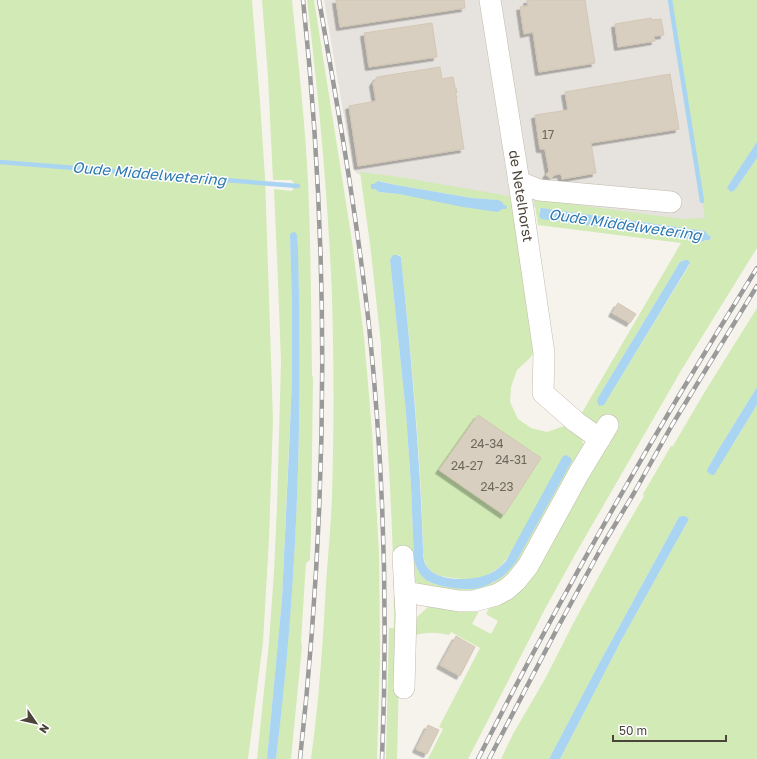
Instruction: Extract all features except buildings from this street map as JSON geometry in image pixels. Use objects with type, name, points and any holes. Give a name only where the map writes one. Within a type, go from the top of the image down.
[{"type":"street","name":"de Netelhorst","points":[[405,592],[474,601],[496,595],[507,589],[516,581],[528,566],[579,473],[604,432],[576,422],[543,393],[544,353],[490,0]]},
{"type":"street","points":[[519,182],[539,190],[671,202]]},
{"type":"street","points":[[403,556],[405,592],[404,688]]},
{"type":"shaded area","points":[[324,0],[757,0],[757,155],[722,207],[709,230],[537,208],[504,199],[370,178],[358,174],[353,169]]},
{"type":"green space","points":[[0,0],[252,0],[265,178],[273,420],[269,538],[263,642],[248,759],[0,759]]},
{"type":"green space","points":[[262,0],[292,0],[305,136],[309,205],[313,377],[311,533],[310,560],[306,563],[301,640],[302,646],[291,759],[276,759],[289,628],[297,497],[300,366],[297,235],[290,235],[292,379],[282,599],[267,759],[257,759],[269,642],[277,506],[281,362],[274,189],[291,191],[293,188],[297,188],[298,184],[295,184],[291,180],[273,180],[268,77]]},
{"type":"green space","points":[[307,0],[314,0],[352,241],[364,337],[372,431],[379,553],[380,656],[377,759],[311,759],[324,628],[331,518],[333,372],[332,297],[325,186],[319,111]]},
{"type":"green space","points":[[671,0],[757,0],[757,142],[728,186],[735,190],[757,158],[757,248],[682,369],[576,553],[546,607],[468,759],[428,759],[443,729],[439,727],[480,648],[451,632],[449,635],[440,633],[424,633],[415,635],[413,622],[428,607],[435,604],[478,609],[478,613],[472,624],[491,634],[498,621],[486,614],[489,608],[508,595],[601,428],[580,416],[681,243],[538,225],[534,199],[682,219],[705,218]],"holes":[[[541,208],[704,231],[711,236],[710,240],[701,242],[678,237],[539,216],[539,209]],[[685,260],[690,264],[604,405],[599,396],[680,262]]]},
{"type":"green space","points":[[360,172],[406,178],[514,197],[534,352],[530,358],[517,370],[511,387],[510,402],[518,419],[531,428],[547,432],[564,426],[565,424],[580,435],[584,445],[522,565],[485,594],[419,585],[414,580],[400,635],[397,759],[386,759],[389,628],[394,628],[392,523],[381,344],[370,244]],"holes":[[[380,181],[472,198],[498,200],[504,205],[502,209],[379,192],[375,189],[371,189],[371,184]],[[399,255],[401,257],[415,404],[423,551],[425,562],[429,569],[441,576],[472,579],[483,577],[499,567],[510,554],[571,458],[571,461],[543,511],[494,582],[462,588],[436,584],[426,580],[422,576],[414,560],[406,413],[390,260]]]},
{"type":"green space","points":[[757,308],[757,387],[720,447],[708,468],[708,471],[732,446],[757,405],[757,759],[560,759],[622,639],[689,519],[682,516],[679,517],[549,759],[501,759],[513,734],[545,679],[574,622],[644,496],[643,494],[671,446],[673,446]]},
{"type":"water","points":[[757,142],[757,158],[735,190],[731,192],[727,188],[728,186]]},
{"type":"water","points":[[378,181],[472,198],[498,200],[507,206],[506,209],[502,209],[498,212],[463,207],[399,194],[379,192],[375,189],[371,189],[371,184]]},
{"type":"water","points":[[541,208],[705,231],[711,236],[710,240],[701,242],[678,237],[541,219],[539,216]]},
{"type":"water","points":[[295,232],[297,235],[298,250],[300,377],[294,569],[276,759],[267,759],[282,599],[292,379],[290,235],[291,233]]},
{"type":"water","points":[[393,255],[401,257],[412,367],[422,514],[423,556],[427,567],[434,573],[441,576],[458,579],[475,578],[489,574],[496,570],[506,561],[563,456],[566,455],[571,458],[572,461],[516,562],[506,574],[480,588],[459,589],[430,582],[421,575],[414,560],[406,413],[390,260]]},
{"type":"water","points":[[688,260],[690,263],[604,405],[599,406],[597,401],[599,396],[680,262]]},
{"type":"water","points":[[757,387],[757,405],[714,475],[710,474],[707,471],[708,468]]},
{"type":"water","points":[[682,516],[689,519],[622,639],[560,759],[549,759],[679,517]]},
{"type":"waterway","points":[[670,0],[702,201]]},
{"type":"waterway","name":"Oude Middelwetering","points":[[0,162],[298,186]]},
{"type":"railway","points":[[300,759],[316,570],[322,380],[318,189],[312,95],[303,0]]},
{"type":"railway","points":[[319,0],[353,203],[369,326],[374,380],[383,542],[385,651],[382,759]]},
{"type":"railway","points":[[478,759],[543,634],[612,510],[647,449],[757,268]]},
{"type":"railway","points":[[489,759],[604,543],[672,425],[757,286]]}]
